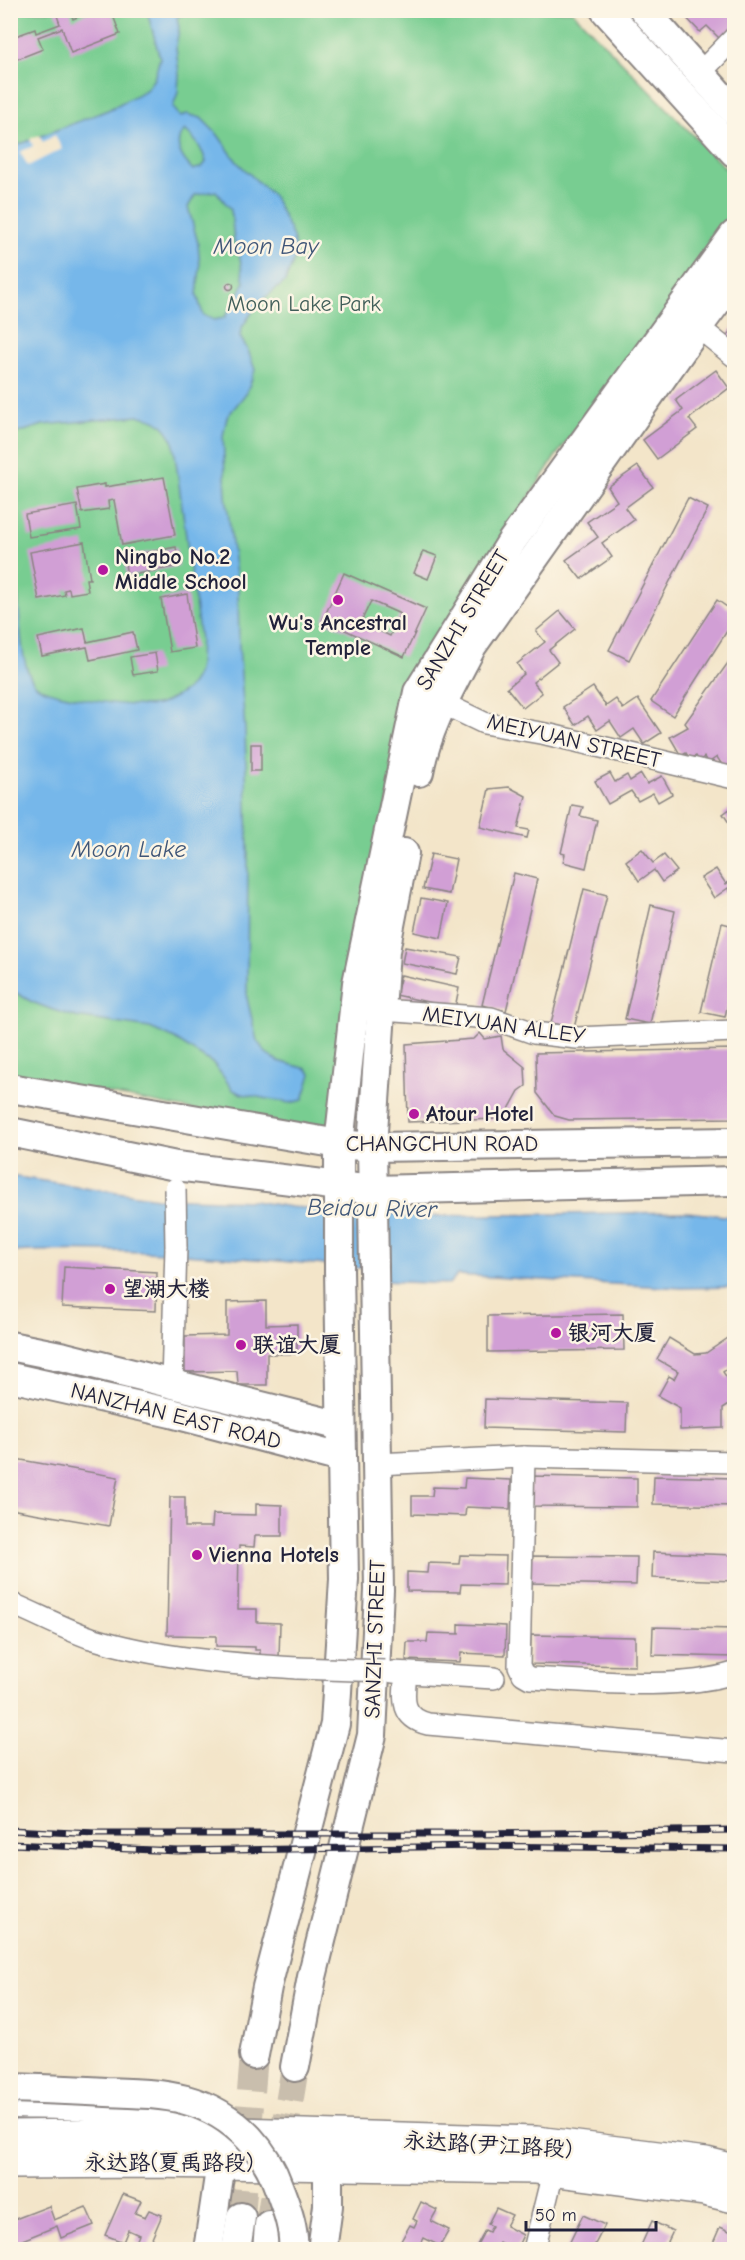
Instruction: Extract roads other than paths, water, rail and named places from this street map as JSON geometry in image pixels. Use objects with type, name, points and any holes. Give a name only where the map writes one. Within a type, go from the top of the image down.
[{"type":"main road","points":[[605,10],[735,152]]},
{"type":"main road","points":[[644,10],[735,111]]},
{"type":"main road","name":"SANZHI STREET","points":[[254,2055],[267,1987],[335,1724],[344,1579],[339,1144],[357,983],[430,697],[512,541],[735,235]]},
{"type":"main road","name":"SANZHI STREET","points":[[295,2067],[312,1977],[372,1735],[379,1590],[372,1147],[385,951],[423,753],[430,697],[472,646],[735,279]]},
{"type":"main road","name":"CHANGCHUN ROAD","points":[[10,1088],[339,1144],[372,1147],[735,1142]]},
{"type":"main road","name":"CHANGCHUN ROAD","points":[[10,1132],[175,1178],[373,1196],[735,1181]]},
{"type":"main road","name":"NANZHAN EAST ROAD","points":[[10,1346],[65,1357],[341,1426]]},
{"type":"main road","name":"NANZHAN EAST ROAD","points":[[10,1377],[171,1413],[341,1458]]},
{"type":"main road","points":[[10,2088],[150,2094],[174,2097],[219,2112],[232,2121],[259,2149],[273,2170],[291,2224],[293,2250]]},
{"type":"main road","points":[[10,2104],[127,2107],[213,2123],[241,2134],[221,2163],[208,2250]]},
{"type":"main road","name":"永达路(夏禹路段)","points":[[10,2137],[241,2134]]},
{"type":"main road","name":"永达路(尹江路段)","points":[[241,2134],[328,2151],[535,2167],[557,2158],[706,2164],[735,2171]]},
{"type":"main road","points":[[322,2250],[328,2206],[328,2151]]},
{"type":"main road","name":"永达路(夏禹路段)","points":[[10,2162],[221,2163],[328,2151]]},
{"type":"main road","name":"永达路(尹江路段)","points":[[557,2158],[735,2196]]},
{"type":"main road","points":[[236,2250],[242,2217]]},
{"type":"street","points":[[700,73],[735,38]]},
{"type":"street","points":[[699,327],[735,356]]},
{"type":"street","name":"MEIYUAN STREET","points":[[430,697],[484,723],[546,734],[735,778]]},
{"type":"street","name":"MEIYUAN ALLEY","points":[[382,1010],[491,1018],[534,1034],[577,1038],[735,1031]]},
{"type":"street","points":[[172,1384],[176,1247],[175,1178]]},
{"type":"street","points":[[524,1457],[519,1666],[523,1674],[530,1678],[649,1683],[686,1681],[735,1673]]},
{"type":"street","points":[[377,1464],[524,1457],[735,1462]]},
{"type":"street","points":[[10,1603],[91,1637],[194,1659],[297,1668],[494,1678]]},
{"type":"street","points":[[396,1672],[408,1713],[415,1721],[421,1723],[735,1750]]},
{"type":"street","points":[[534,2250],[557,2158]]},
{"type":"water","name":"Moon Lake","points":[[147,11],[191,11],[177,17],[179,28],[176,47],[179,74],[178,92],[173,107],[180,117],[187,114],[201,118],[218,135],[237,162],[274,197],[293,237],[296,255],[285,282],[258,303],[241,329],[240,337],[248,350],[255,370],[247,392],[227,417],[223,436],[226,496],[238,590],[239,647],[245,730],[248,851],[247,998],[257,1041],[266,1053],[278,1061],[307,1069],[311,1074],[303,1100],[290,1103],[242,1094],[233,1090],[214,1064],[173,1038],[150,1028],[76,1017],[32,1002],[11,990],[10,546],[24,656],[31,678],[36,685],[57,693],[95,701],[157,705],[174,698],[187,689],[196,676],[199,665],[200,640],[173,440],[166,430],[155,420],[139,416],[43,425],[11,435],[10,148],[108,110],[146,90],[154,79],[160,58]],"holes":[[[185,130],[198,144],[206,162],[202,167],[193,170],[185,161],[178,145]],[[216,191],[231,210],[234,240],[244,283],[224,318],[214,320],[203,315],[197,295],[200,267],[198,243],[188,207],[195,195]]]},
{"type":"water","points":[[10,1176],[157,1198],[253,1201],[291,1207],[424,1216],[687,1212],[734,1217],[734,1287],[682,1288],[457,1275],[449,1284],[383,1281],[384,1270],[245,1258],[150,1252],[11,1252]]},
{"type":"tunnel","points":[[241,2217],[254,2055]]},
{"type":"tunnel","points":[[269,2225],[295,2067]]},
{"type":"railway","points":[[10,1830],[96,1834],[478,1834],[734,1830]]},
{"type":"railway","points":[[10,1844],[178,1851],[480,1846],[734,1849]]},
{"type":"place","name":"Ningbo No.2 Middle School","points":[[103,570]]},
{"type":"place","name":"Wu's Ancestral Temple","points":[[338,600]]},
{"type":"place","name":"Atour Hotel","points":[[414,1114]]},
{"type":"place","name":"望湖大楼","points":[[110,1289]]},
{"type":"place","name":"银河大厦","points":[[556,1333]]},
{"type":"place","name":"联谊大厦","points":[[241,1345]]},
{"type":"place","name":"Vienna Hotels","points":[[197,1555]]},
{"type":"water label","name":"Moon Bay","points":[[266,246]]},
{"type":"water label","name":"Beidou River","points":[[372,1208]]},
{"type":"park label","name":"Moon Lake Park","points":[[304,304]]}]
